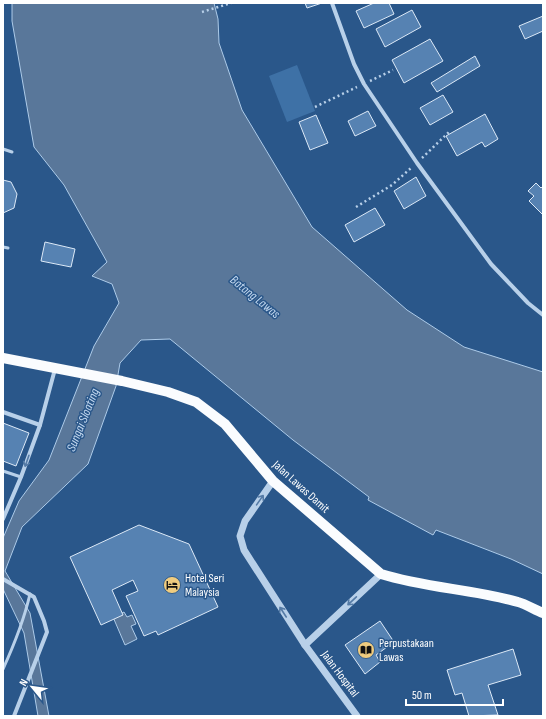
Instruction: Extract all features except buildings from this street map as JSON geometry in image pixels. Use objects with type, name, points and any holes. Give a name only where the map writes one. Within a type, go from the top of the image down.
[{"type":"main road","name":"Jalan Lawas Damit","points":[[3,358],[122,381],[168,392],[196,402],[225,424],[273,482],[381,574],[402,581],[468,591],[519,602],[543,613]]},
{"type":"street","points":[[332,3],[354,64],[364,84],[417,163],[491,264],[528,303],[543,315]]},
{"type":"street","points":[[3,519],[21,477],[40,425],[55,368]]},
{"type":"street","points":[[3,412],[40,425]]},
{"type":"street","name":"Jalan Hospital","points":[[273,482],[245,521],[240,536],[244,550],[304,645],[357,716]]},
{"type":"street","points":[[304,645],[381,574]]},
{"type":"street","points":[[3,579],[34,597],[44,621],[46,632],[14,716]]},
{"type":"lane","points":[[3,149],[12,152]]},
{"type":"lane","points":[[3,247],[8,248]]},
{"type":"lane","points":[[3,471],[21,477]]},
{"type":"lane","points":[[3,669],[22,621],[29,594]]},
{"type":"path","points":[[202,12],[231,3]]},
{"type":"path","points":[[315,107],[393,70]]},
{"type":"path","points":[[356,207],[392,185],[449,132]]},
{"type":"shaded area","points":[[297,65],[315,111],[287,122],[269,76]]},
{"type":"water","points":[[12,3],[214,3],[218,19],[219,43],[242,110],[312,227],[407,310],[464,347],[543,372],[543,574],[511,559],[436,530],[433,535],[368,500],[369,497],[293,440],[170,339],[141,340],[120,363],[116,386],[88,464],[22,527],[5,571],[30,613],[49,716],[38,716],[24,633],[3,589],[3,538],[19,501],[49,460],[94,346],[119,303],[112,284],[92,276],[107,262],[64,185],[34,147],[12,21]]},
{"type":"water","points":[[124,612],[127,617],[132,615],[136,624],[131,626],[137,639],[125,645],[113,617]]},
{"type":"place","name":"Hotel Seri Malaysia","points":[[172,585]]},
{"type":"place","name":"Perpustakaan Lawas","points":[[366,650]]},
{"type":"water label","name":"Batang Lawas","points":[[255,297]]},
{"type":"water label","name":"Sungai Sloating","points":[[83,420]]}]
